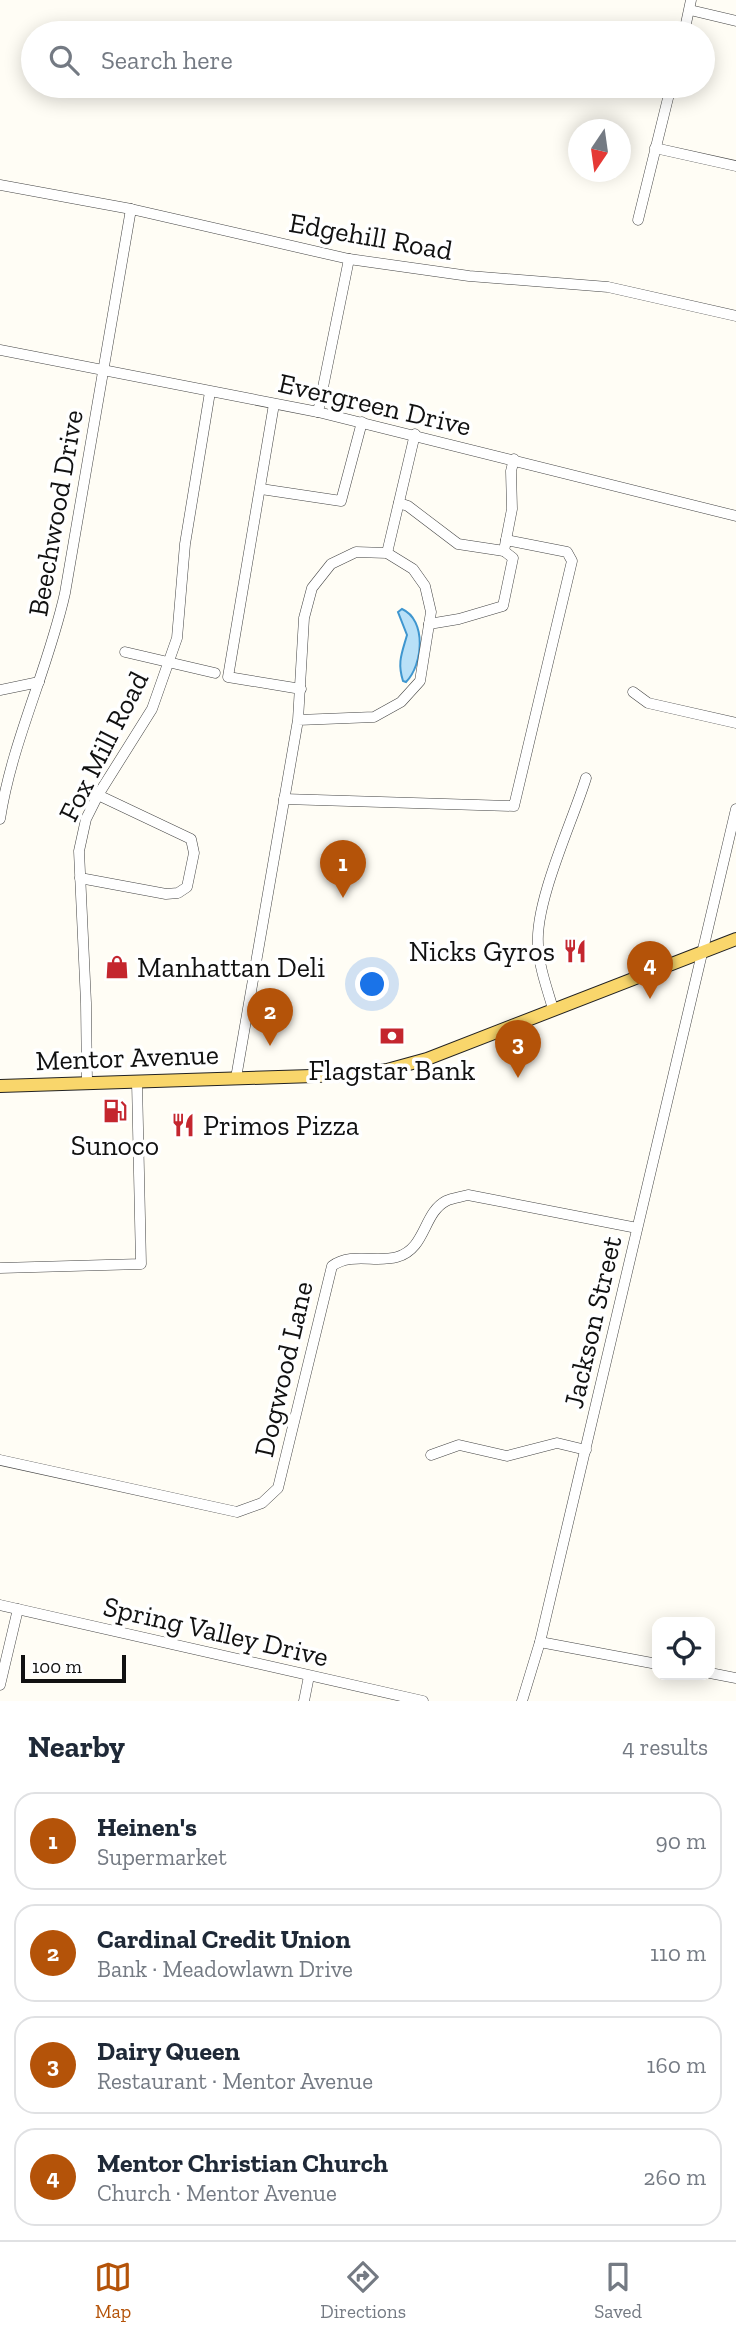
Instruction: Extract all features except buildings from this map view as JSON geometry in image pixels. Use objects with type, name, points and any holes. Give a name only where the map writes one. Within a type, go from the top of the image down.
[{"type":"main road","name":"Mentor Avenue","points":[[0,1086],[387,1070],[427,1059],[736,939]]},
{"type":"street","points":[[691,5],[736,20]]},
{"type":"street","points":[[638,220],[668,98]]},
{"type":"street","points":[[655,149],[736,166]]},
{"type":"street","name":"Edgehill Road","points":[[0,185],[131,209],[349,259],[469,276],[608,287],[736,316]]},
{"type":"street","name":"Beechwood Drive","points":[[0,819],[13,761],[65,593],[131,209]]},
{"type":"street","points":[[318,412],[349,259]]},
{"type":"street","name":"Evergreen Drive","points":[[0,350],[318,412],[736,516]]},
{"type":"street","name":"Fox Mill Road","points":[[86,1082],[81,835],[97,795],[152,709],[177,638],[185,544],[210,392]]},
{"type":"street","points":[[274,404],[228,677],[301,689]]},
{"type":"street","points":[[261,489],[341,501],[362,422]]},
{"type":"street","points":[[387,553],[415,434]]},
{"type":"street","points":[[429,624],[459,619],[503,606],[513,558],[505,545],[512,509],[511,471],[514,459]]},
{"type":"street","points":[[284,799],[514,806],[572,561],[567,552],[505,545],[458,544],[408,506],[399,503]]},
{"type":"street","points":[[236,1078],[298,720],[304,618],[312,588],[331,564],[356,552],[387,553],[413,569],[425,586],[431,612],[420,681],[401,702],[374,717],[298,720]]},
{"type":"street","points":[[125,652],[215,673]]},
{"type":"street","points":[[0,690],[15,689],[38,682]]},
{"type":"street","points":[[15,689],[30,706]]},
{"type":"street","points":[[633,692],[648,703],[736,723]]},
{"type":"street","points":[[553,1009],[540,960],[538,932],[586,779]]},
{"type":"street","points":[[80,878],[166,894],[178,893],[187,887],[194,853],[191,839],[97,795]]},
{"type":"street","name":"Jackson Street","points":[[522,1701],[540,1642],[736,809]]},
{"type":"street","points":[[0,1268],[141,1264],[136,1082]]},
{"type":"street","name":"Dogwood Lane","points":[[0,1460],[237,1512],[262,1503],[278,1488],[332,1266],[357,1257],[397,1257],[419,1243],[430,1220],[445,1201],[468,1195],[637,1228]]},
{"type":"street","points":[[431,1455],[459,1445],[507,1456],[549,1444],[586,1450]]},
{"type":"street","name":"Spring Valley Drive","points":[[0,1605],[423,1701]]},
{"type":"street","points":[[0,1685],[18,1609]]},
{"type":"street","points":[[540,1642],[652,1663]]},
{"type":"street","points":[[715,1674],[736,1678]]},
{"type":"street","points":[[304,1701],[309,1676]]},
{"type":"water","points":[[402,609],[416,623],[420,643],[416,665],[406,682],[403,681],[400,668],[407,635],[398,612]]},
{"type":"place","name":"Heinen's","points":[[343,898]]},
{"type":"place","name":"Nicks Gyros","points":[[575,951]]},
{"type":"place","name":"Manhattan Deli","points":[[117,967]]},
{"type":"place","name":"Mentor Christian Church","points":[[650,999]]},
{"type":"place","name":"Flagstar Bank","points":[[392,1036]]},
{"type":"place","name":"Cardinal Credit Union","points":[[270,1046]]},
{"type":"place","name":"Dairy Queen","points":[[518,1078]]},
{"type":"place","name":"Sunoco","points":[[115,1111]]},
{"type":"place","name":"Primos Pizza","points":[[183,1125]]}]
